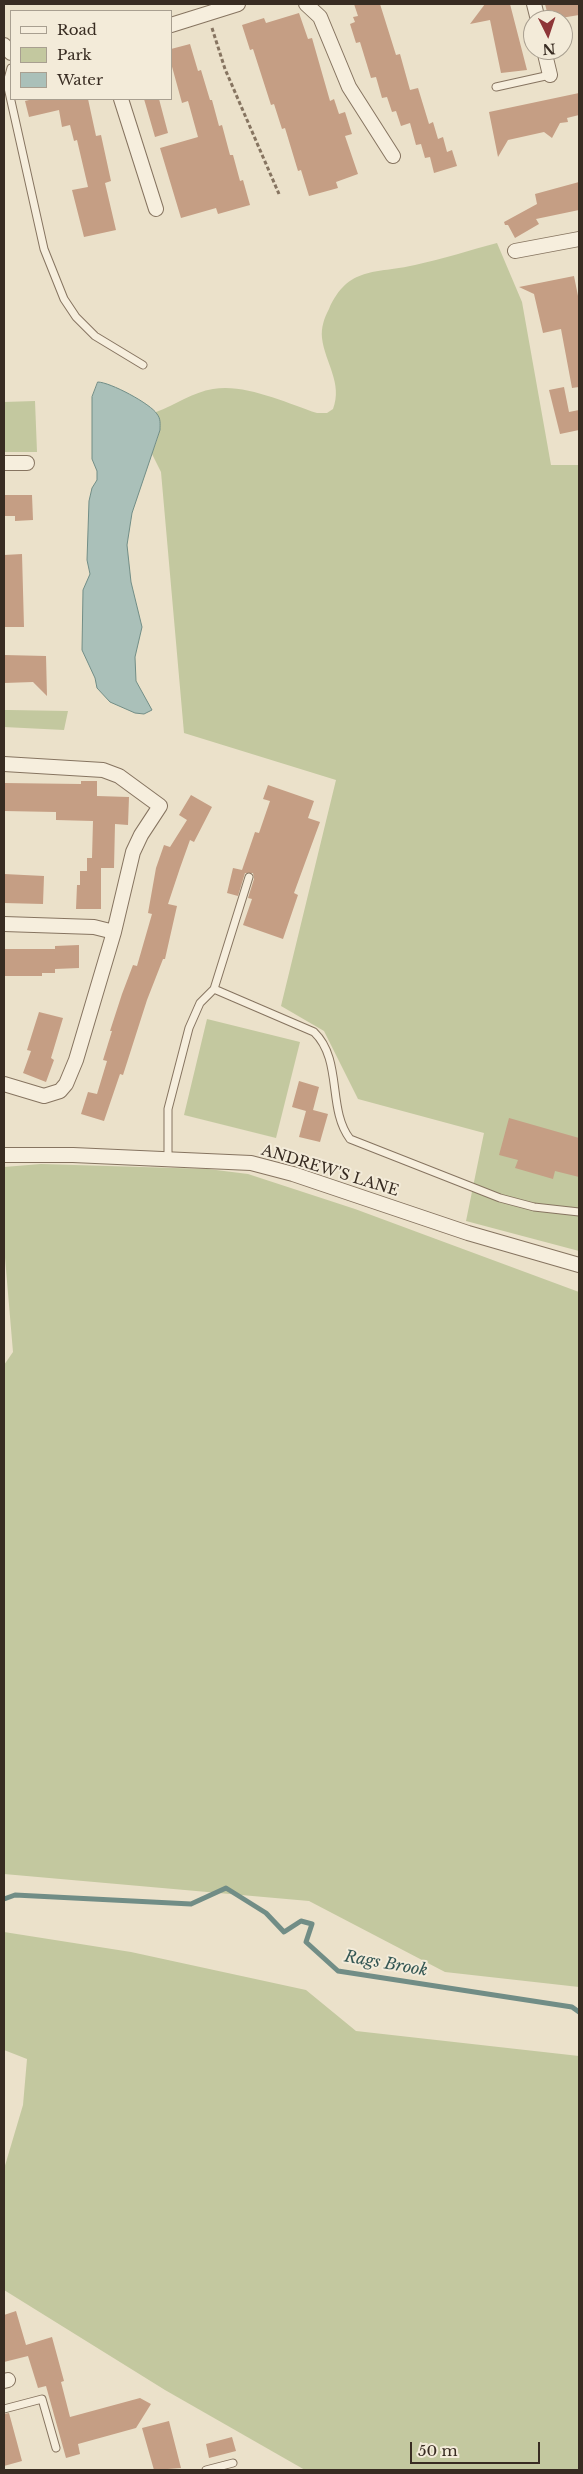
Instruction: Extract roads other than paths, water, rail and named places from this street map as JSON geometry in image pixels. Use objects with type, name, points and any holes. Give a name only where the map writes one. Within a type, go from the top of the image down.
[{"type":"street","points":[[172,25],[238,4]]},
{"type":"street","points":[[307,4],[320,17],[348,87],[393,156]]},
{"type":"street","points":[[546,60],[550,75]]},
{"type":"street","points":[[121,100],[156,209]]},
{"type":"street","points":[[515,251],[579,239]]},
{"type":"street","points":[[4,463],[27,463]]},
{"type":"street","points":[[4,764],[103,770],[119,776],[160,806],[141,835],[133,852],[114,932],[76,1060],[66,1084],[60,1091],[44,1096],[4,1084]]},
{"type":"street","points":[[4,924],[94,927],[114,932]]},
{"type":"street","name":"ANDREW'S LANE","points":[[4,1155],[73,1155],[252,1163],[468,1233],[579,1265]]},
{"type":"lane","points":[[10,72],[7,83],[10,96]]},
{"type":"lane","points":[[496,87],[550,75]]},
{"type":"lane","points":[[11,100],[44,249],[64,299],[76,317],[95,336],[143,365]]},
{"type":"lane","points":[[168,1159],[168,1109],[189,1028],[200,1003],[214,989],[249,877]]},
{"type":"lane","points":[[214,989],[314,1032],[320,1038],[333,1072],[343,1129],[350,1139],[500,1198],[534,1207],[579,1212]]},
{"type":"lane","points":[[4,2409],[42,2399],[56,2448]]},
{"type":"lane","points":[[206,2470],[233,2463]]},
{"type":"water","points":[[98,382],[120,389],[139,399],[153,410],[160,422],[160,430],[132,513],[127,545],[131,582],[142,627],[135,657],[136,681],[152,710],[144,714],[135,713],[110,702],[97,688],[95,678],[82,650],[83,590],[90,574],[87,560],[89,501],[92,488],[97,480],[97,471],[92,459],[92,397]]},
{"type":"waterway","name":"Rags Brook","points":[[4,1899],[15,1895],[191,1904],[226,1888],[266,1913],[284,1932],[301,1921],[312,1924],[306,1942],[338,1971],[572,2007],[579,2012]]}]
